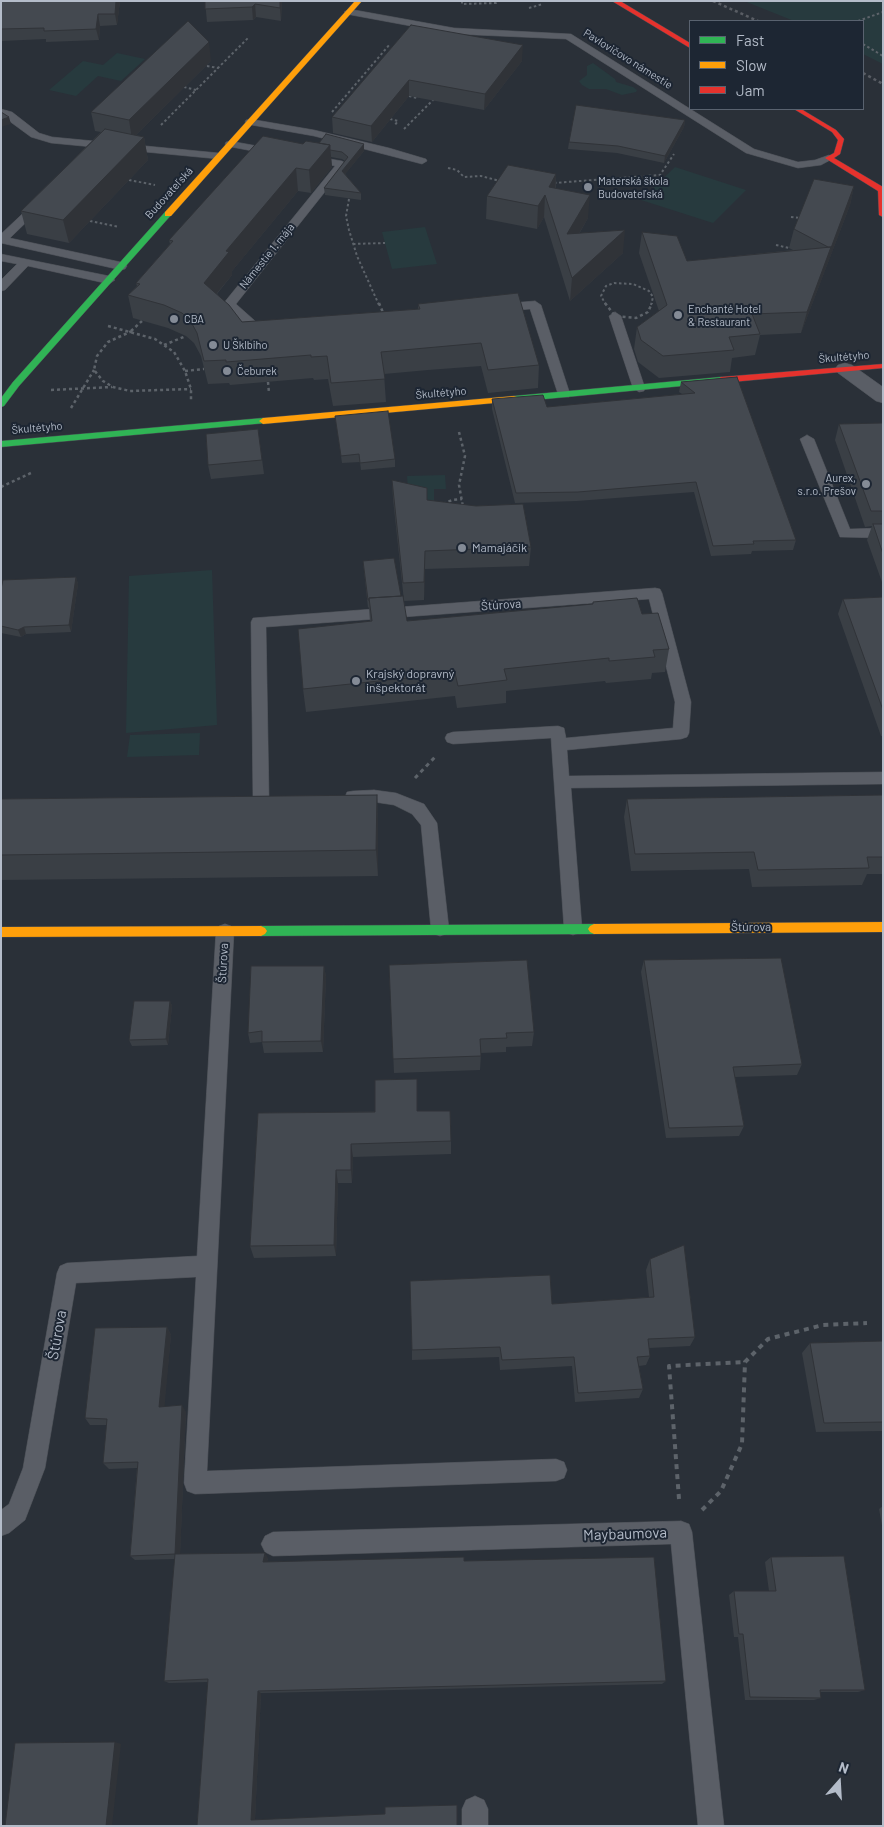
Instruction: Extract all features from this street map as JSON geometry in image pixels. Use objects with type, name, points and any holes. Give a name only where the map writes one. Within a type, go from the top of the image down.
[{"type":"street","name":"Budovateľská","points":[[1,404],[16,384],[359,1]]},
{"type":"street","points":[[615,1],[689,45]]},
{"type":"street","points":[[799,110],[834,131],[842,140],[837,154],[829,158]]},
{"type":"street","points":[[829,158],[882,190],[883,215]]},
{"type":"street","name":"Škultétyho","points":[[1,444],[883,366]]},
{"type":"street","points":[[845,370],[883,397]]},
{"type":"street","name":"Štúrova","points":[[1,932],[883,927]]},
{"type":"lane","name":"Pavlovičovo námestie","points":[[350,12],[454,31],[568,36],[750,151],[798,165],[817,163],[829,158]]},
{"type":"lane","points":[[1,112],[8,114],[35,135],[65,142],[219,156]]},
{"type":"lane","points":[[250,122],[314,133],[422,161]]},
{"type":"lane","name":"Námestie 1. mája","points":[[230,144],[342,164],[229,304],[260,332],[279,331]]},
{"type":"lane","points":[[86,157],[98,145]]},
{"type":"lane","points":[[46,196],[2,240],[121,266]]},
{"type":"lane","points":[[1,257],[109,280]]},
{"type":"lane","points":[[1,287],[25,262]]},
{"type":"lane","points":[[490,308],[536,305],[564,394]]},
{"type":"lane","points":[[615,316],[639,388]]},
{"type":"lane","points":[[807,439],[845,534],[883,533]]},
{"type":"lane","name":"Štúrova","points":[[261,799],[258,622],[655,593],[683,702],[681,733],[559,745]]},
{"type":"lane","points":[[453,738],[558,732],[573,928]]},
{"type":"lane","points":[[562,782],[883,778]]},
{"type":"lane","points":[[335,797],[374,796],[396,799],[418,809],[430,823],[440,929]]},
{"type":"lane","points":[[244,799],[279,798]]},
{"type":"lane","name":"Štúrova","points":[[225,931],[195,1483],[556,1470]]},
{"type":"lane","name":"Štúrova","points":[[1,1525],[17,1512],[34,1468],[67,1273],[207,1266]]},
{"type":"lane","name":"Maybaumova","points":[[273,1544],[681,1532],[712,1826]]},
{"type":"path","points":[[462,1],[462,4],[496,3],[496,1]]},
{"type":"path","points":[[528,8],[543,4]]},
{"type":"path","points":[[861,20],[883,12]]},
{"type":"path","points":[[138,149],[249,37]]},
{"type":"path","points":[[314,133],[395,38]]},
{"type":"path","points":[[864,45],[883,56]]},
{"type":"path","points":[[376,60],[385,61]]},
{"type":"path","points":[[207,66],[218,68]]},
{"type":"path","points":[[356,84],[364,85]]},
{"type":"path","points":[[184,88],[197,90]]},
{"type":"path","points":[[409,96],[417,98],[422,91]]},
{"type":"path","points":[[385,150],[441,92]]},
{"type":"path","points":[[336,108],[344,109]]},
{"type":"path","points":[[390,119],[398,121],[393,127]]},
{"type":"path","points":[[547,184],[660,175],[674,154]]},
{"type":"path","points":[[422,161],[457,170],[464,177],[481,176],[506,182]]},
{"type":"path","points":[[129,180],[162,187]]},
{"type":"path","points":[[350,194],[346,216],[353,244],[384,315]]},
{"type":"path","points":[[791,217],[801,218]]},
{"type":"path","points":[[90,221],[123,228]]},
{"type":"path","points":[[353,244],[385,243]]},
{"type":"path","points":[[776,245],[789,248]]},
{"type":"path","points":[[70,410],[94,370],[97,356],[108,342],[131,331],[142,321]]},
{"type":"path","points":[[103,325],[155,339],[174,352],[185,371],[191,389],[192,408]]},
{"type":"path","points":[[164,345],[186,336]]},
{"type":"path","points":[[185,371],[204,369]]},
{"type":"path","points":[[94,370],[103,381],[113,387]]},
{"type":"path","points":[[50,390],[113,387],[130,391],[191,389]]},
{"type":"path","points":[[458,430],[465,456],[459,485],[465,515]]},
{"type":"path","points":[[440,507],[452,500],[462,499]]},
{"type":"path","points":[[396,799],[453,738]]},
{"type":"path","points":[[681,1532],[669,1366],[745,1362],[768,1339],[823,1325],[868,1323]]},
{"type":"path","points":[[681,1532],[720,1491],[742,1444],[745,1362]]},
{"type":"green space","points":[[744,1],[883,1],[883,64],[864,54],[864,20],[792,20]]},
{"type":"green space","points":[[117,53],[145,59],[121,81],[98,76],[76,96],[49,90],[83,61],[103,65]]},
{"type":"green space","points":[[593,63],[615,79],[616,82],[633,87],[637,90],[636,92],[622,95],[606,89],[589,89],[582,85],[579,81],[587,75],[587,66]]},
{"type":"green space","points":[[675,167],[746,190],[713,223],[641,200]]},
{"type":"green space","points":[[425,227],[437,264],[392,269],[382,232]]},
{"type":"green space","points":[[445,475],[446,489],[434,489],[434,502],[409,503],[407,476]]},
{"type":"green space","points":[[212,570],[217,725],[126,733],[129,576]]},
{"type":"green space","points":[[200,733],[199,755],[127,757],[130,735]]},
{"type":"building","points":[[1,1],[116,1],[115,14],[98,14],[96,29],[44,31],[44,28],[1,29]]},
{"type":"building","points":[[205,1],[280,1],[280,8],[255,4],[252,7],[205,9]]},
{"type":"building","points":[[188,21],[209,42],[129,120],[91,112]]},
{"type":"building","points":[[411,25],[523,45],[485,94],[409,80],[371,126],[332,117]]},
{"type":"building","points":[[576,105],[685,120],[665,156],[618,146],[569,142]]},
{"type":"building","points":[[1,112],[9,117],[1,120]]},
{"type":"building","points":[[105,129],[144,137],[63,220],[21,211]]},
{"type":"building","points":[[326,134],[364,144],[342,171],[361,193],[324,188],[348,157],[342,152],[330,150],[330,145],[319,143]]},
{"type":"building","points":[[263,136],[303,144],[306,141],[330,145],[309,170],[296,168],[226,251],[229,252],[204,283],[229,305],[242,322],[420,309],[418,304],[518,293],[539,365],[488,370],[481,343],[381,352],[385,379],[331,383],[327,356],[311,357],[311,355],[226,362],[226,360],[204,361],[197,333],[190,320],[182,313],[164,305],[128,295],[140,284],[136,283],[173,241],[169,240]]},
{"type":"building","points":[[508,165],[556,174],[549,187],[590,195],[567,234],[625,230],[572,278],[545,195],[538,206],[487,196]]},
{"type":"building","points":[[814,179],[854,186],[831,248],[794,229]]},
{"type":"building","points":[[642,232],[677,236],[687,261],[831,247],[807,312],[752,314],[760,334],[729,337],[734,350],[663,356],[641,340],[637,327],[667,305]]},
{"type":"building","points":[[737,377],[796,540],[753,541],[754,544],[713,546],[696,482],[578,492],[516,493],[492,399],[543,395],[547,407],[695,393],[681,382]]},
{"type":"building","points":[[388,411],[395,459],[360,463],[359,454],[341,456],[335,416]]},
{"type":"building","name":"Aurex, s.r.o. Prešov","points":[[883,423],[883,511],[871,511],[839,424]]},
{"type":"building","points":[[258,429],[262,460],[208,465],[206,434]]},
{"type":"building","points":[[392,480],[427,488],[427,500],[476,506],[523,504],[531,547],[425,551],[424,582],[403,583]]},
{"type":"building","points":[[873,524],[883,524],[883,554]]},
{"type":"building","points":[[394,558],[401,596],[369,598],[368,600],[363,561]]},
{"type":"building","points":[[76,577],[69,625],[24,627],[18,630],[1,626],[1,589],[3,580]]},
{"type":"building","points":[[403,596],[407,621],[593,604],[593,602],[637,598],[642,614],[658,613],[669,649],[653,650],[655,657],[609,661],[609,658],[504,669],[507,680],[458,686],[455,673],[303,689],[298,629],[372,621],[369,598]]},
{"type":"building","points":[[883,597],[883,710],[843,599]]},
{"type":"building","points":[[377,795],[376,850],[1,855],[1,799]]},
{"type":"building","points":[[883,795],[883,857],[867,857],[869,868],[758,870],[754,852],[635,854],[627,799]]},
{"type":"building","points":[[781,958],[802,1064],[733,1067],[744,1126],[669,1128],[644,960]]},
{"type":"building","points":[[527,960],[534,1032],[506,1033],[507,1038],[480,1039],[481,1056],[393,1059],[389,965]]},
{"type":"building","points":[[251,966],[324,966],[321,1041],[262,1042],[262,1031],[248,1033]]},
{"type":"building","points":[[134,1001],[170,1001],[166,1039],[129,1040]]},
{"type":"building","points":[[417,1079],[417,1111],[450,1111],[451,1141],[351,1144],[351,1170],[336,1170],[334,1245],[250,1246],[258,1113],[375,1112],[375,1080]]},
{"type":"building","points":[[684,1245],[695,1337],[648,1339],[650,1356],[637,1357],[643,1389],[578,1393],[574,1357],[502,1360],[500,1347],[412,1350],[410,1281],[550,1275],[552,1304],[654,1297],[650,1259]]},
{"type":"building","points":[[167,1327],[159,1407],[182,1405],[175,1554],[130,1556],[138,1462],[103,1463],[107,1419],[85,1418],[95,1328]]},
{"type":"building","points":[[883,1341],[883,1422],[824,1423],[810,1343]]},
{"type":"building","points":[[265,1553],[263,1562],[464,1557],[464,1561],[654,1557],[666,1681],[258,1691],[251,1820],[385,1814],[385,1807],[457,1805],[457,1826],[197,1826],[208,1679],[164,1681],[175,1554]]},
{"type":"building","points":[[844,1556],[865,1690],[820,1690],[821,1698],[750,1697],[743,1634],[739,1634],[734,1591],[776,1591],[771,1557]]},
{"type":"building","points":[[115,1742],[106,1826],[5,1826],[15,1743]]},
{"type":"railway","points":[[713,1],[756,20]]},
{"type":"railway","points":[[864,74],[883,84]]},
{"type":"traffic: fast","points":[[1,404],[16,384],[168,214]]},
{"type":"traffic: fast","points":[[514,399],[721,380]]},
{"type":"traffic: fast","points":[[1,444],[263,421]]},
{"type":"traffic: fast","points":[[261,931],[594,929]]},
{"type":"traffic: slow","points":[[168,214],[359,1]]},
{"type":"traffic: slow","points":[[263,421],[514,399]]},
{"type":"traffic: slow","points":[[594,929],[883,927]]},
{"type":"traffic: slow","points":[[1,932],[261,931]]},
{"type":"traffic: jam","points":[[615,1],[689,45]]},
{"type":"traffic: jam","points":[[799,110],[834,131],[842,140],[837,154],[829,158],[882,190],[883,215]]},
{"type":"traffic: jam","points":[[721,380],[883,366]]},
{"type":"place","name":"Materská škola Budovateľská","points":[[588,187]]},
{"type":"place","name":"Enchanté Hotel & Restaurant","points":[[678,315]]},
{"type":"place","name":"CBA","points":[[174,319]]},
{"type":"place","name":"U Šklbiho","points":[[213,345]]},
{"type":"place","name":"Čeburek","points":[[227,371]]},
{"type":"place","name":"Aurex, s.r.o. Prešov","points":[[866,484]]},
{"type":"place","name":"Mamajáčik","points":[[462,548]]},
{"type":"place","name":"Krajský dopravný inšpektorát","points":[[356,681]]}]
